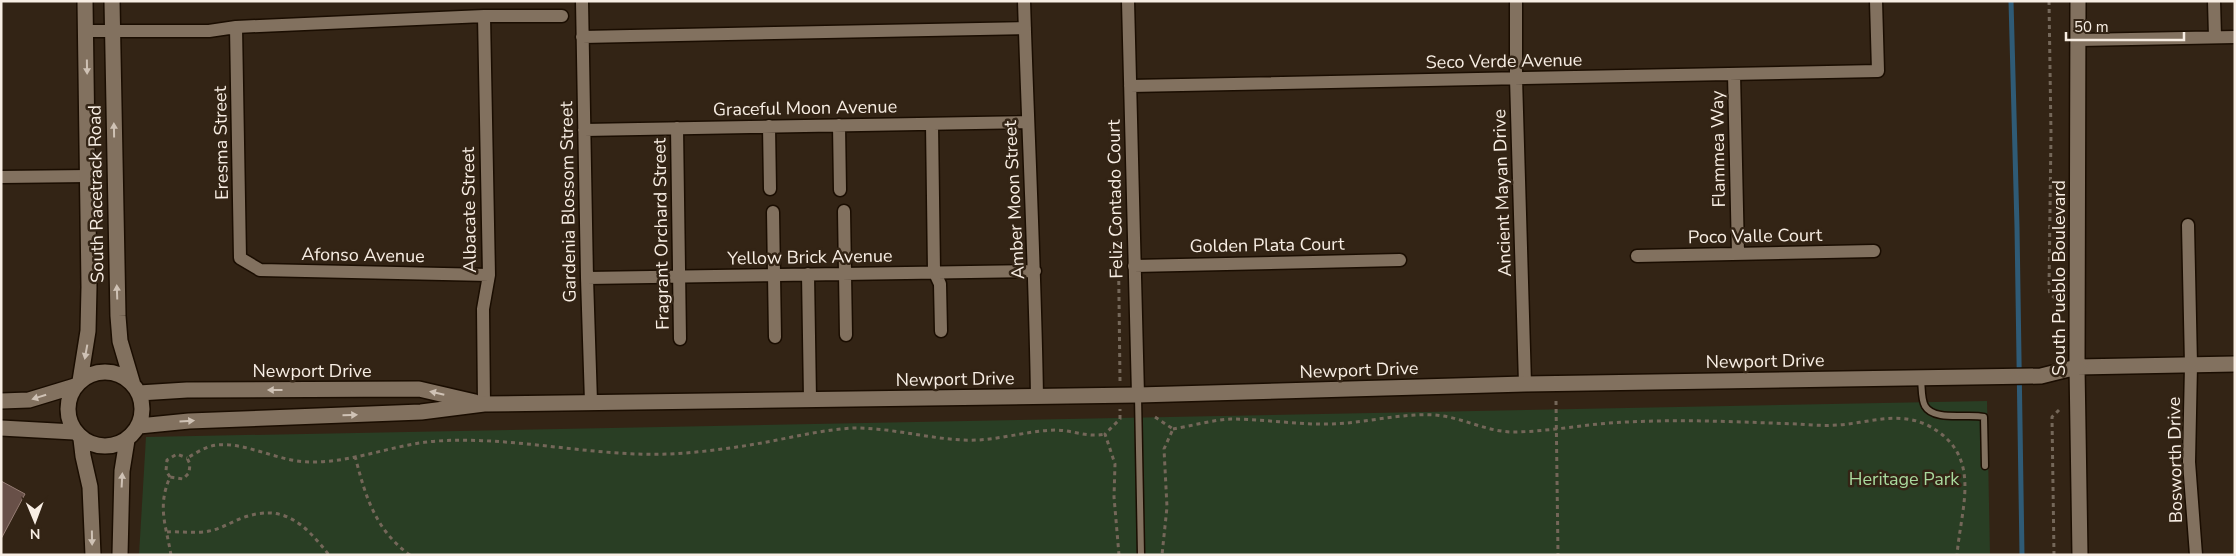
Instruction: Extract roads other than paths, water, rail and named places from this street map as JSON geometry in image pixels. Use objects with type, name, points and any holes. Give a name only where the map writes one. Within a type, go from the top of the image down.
[{"type":"street","name":"South Racetrack Road","points":[[78,384],[88,331],[89,176],[85,1]]},
{"type":"street","name":"South Racetrack Road","points":[[112,1],[118,316],[120,341],[136,389]]},
{"type":"street","name":"Gardenia Blossom Street","points":[[582,1],[591,402]]},
{"type":"street","name":"Amber Moon Street","points":[[1024,1],[1027,122],[1035,271],[1037,397]]},
{"type":"street","name":"Feliz Contado Court","points":[[1128,1],[1138,395]]},
{"type":"street","name":"Ancient Mayan Drive","points":[[1516,1],[1516,78],[1526,384]]},
{"type":"street","name":"Seco Verde Avenue","points":[[1130,86],[1878,71],[1876,1]]},
{"type":"street","name":"South Pueblo Boulevard","points":[[2078,1],[2077,367],[2080,555]]},
{"type":"street","points":[[2214,1],[2215,37]]},
{"type":"street","points":[[86,31],[209,31],[236,27],[484,16],[562,16]]},
{"type":"street","name":"Albacate Street","points":[[484,16],[489,275],[483,309],[484,404]]},
{"type":"street","name":"Eresma Street","points":[[236,27],[240,258]]},
{"type":"street","points":[[582,37],[1025,28]]},
{"type":"street","points":[[2079,40],[2235,37]]},
{"type":"street","name":"Flammea Way","points":[[1734,74],[1738,254]]},
{"type":"street","name":"Graceful Moon Avenue","points":[[584,130],[1027,122]]},
{"type":"street","points":[[932,124],[934,271],[940,284],[941,331]]},
{"type":"street","points":[[839,125],[840,190]]},
{"type":"street","points":[[769,126],[770,189]]},
{"type":"street","name":"Fragrant Orchard Street","points":[[677,128],[680,339]]},
{"type":"street","points":[[1,177],[89,176]]},
{"type":"street","points":[[844,211],[846,335]]},
{"type":"street","points":[[773,212],[775,337]]},
{"type":"street","name":"Bosworth Drive","points":[[2188,225],[2191,365],[2189,462],[2196,555]]},
{"type":"street","name":"Poco Valle Court","points":[[1638,256],[1874,251]]},
{"type":"street","name":"Afonso Avenue","points":[[240,258],[260,270],[489,275]]},
{"type":"street","name":"Golden Plata Court","points":[[1134,266],[1400,260]]},
{"type":"street","name":"Yellow Brick Avenue","points":[[587,278],[934,271],[1035,271]]},
{"type":"street","points":[[808,274],[810,399]]},
{"type":"street","name":"Newport Drive","points":[[139,426],[189,421],[421,412],[484,404],[1120,396],[1526,384],[2040,376],[2077,367],[2235,364]]},
{"type":"street","points":[[1,401],[29,400],[78,384],[94,374],[104,372],[122,376],[136,389],[142,408],[139,426],[127,440],[115,446],[96,446],[78,435],[1,428]]},
{"type":"street","points":[[78,384],[68,400],[67,410],[68,419],[78,435],[90,487],[93,555]]},
{"type":"street","name":"Newport Drive","points":[[136,389],[419,389],[484,404]]},
{"type":"street","points":[[120,555],[122,471],[127,440]]},
{"type":"lane","points":[[1921,378],[1923,399],[1925,406],[1930,412],[1948,416],[1976,415],[1984,417],[1985,466]]},
{"type":"lane","points":[[1138,395],[1141,555]]},
{"type":"waterway","points":[[2011,1],[2017,227],[2022,555]]},
{"type":"park label","name":"Heritage Park","points":[[1904,479]]}]
